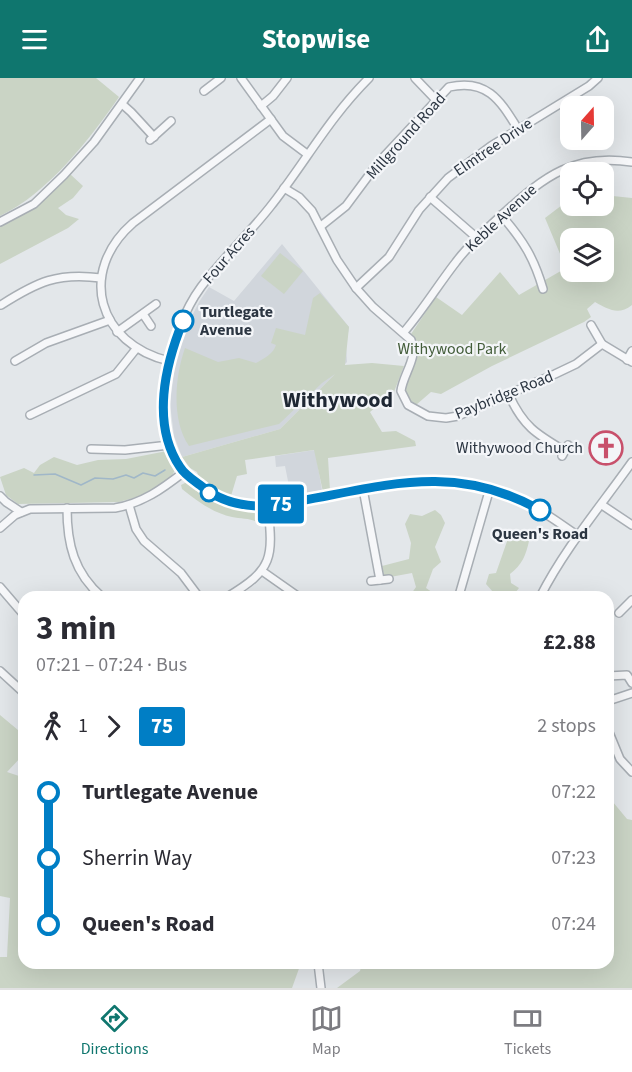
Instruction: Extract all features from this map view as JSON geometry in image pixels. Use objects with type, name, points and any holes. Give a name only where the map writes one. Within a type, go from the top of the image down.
[{"type":"street","points":[[0,222],[34,204],[45,194],[94,142],[140,78]]},
{"type":"street","points":[[204,91],[221,78]]},
{"type":"street","points":[[241,78],[283,136],[307,154]]},
{"type":"street","points":[[261,106],[273,96],[287,78]]},
{"type":"street","name":"Four Acres","points":[[369,78],[337,112],[269,208],[201,287],[183,321],[169,361],[164,392],[164,412],[169,444],[184,472],[209,493],[224,500],[251,507],[429,480],[463,482],[490,488],[522,500],[577,535]]},
{"type":"street","points":[[415,78],[437,100]]},
{"type":"street","name":"Elmtree Drive","points":[[356,288],[389,257],[430,197],[464,164],[589,86],[598,78]]},
{"type":"street","name":"Millground Road","points":[[321,226],[346,206],[378,163],[449,87],[456,83],[480,80],[494,90],[518,129]]},
{"type":"street","points":[[122,104],[152,139],[171,121]]},
{"type":"street","points":[[169,361],[136,349],[117,332],[110,320],[103,300],[101,278],[110,250],[124,231],[271,119]]},
{"type":"street","name":"Keble Avenue","points":[[404,332],[422,311],[455,263],[477,238],[534,186],[560,170],[592,161],[632,162]]},
{"type":"street","points":[[284,188],[306,204],[321,226],[337,260],[356,288],[373,307],[404,332]]},
{"type":"street","points":[[430,197],[477,238]]},
{"type":"street","points":[[501,215],[526,245],[536,265],[543,289]]},
{"type":"street","points":[[1,305],[27,288],[47,279],[68,276],[101,278]]},
{"type":"street","points":[[117,332],[156,304]]},
{"type":"street","points":[[143,314],[151,326]]},
{"type":"street","points":[[15,361],[28,348],[110,320]]},
{"type":"street","points":[[591,325],[602,344],[629,361],[632,351]]},
{"type":"street","name":"Paybridge Road","points":[[404,332],[414,348],[401,386],[403,399],[408,405],[428,416],[446,418],[458,416],[509,395],[576,364],[602,344]]},
{"type":"street","points":[[30,415],[116,374],[136,349]]},
{"type":"street","points":[[509,395],[516,411],[527,425],[541,437],[565,451]]},
{"type":"street","points":[[91,449],[147,448],[169,444]]},
{"type":"street","points":[[543,591],[577,535],[602,505],[632,462]]},
{"type":"street","points":[[0,528],[9,518],[30,509],[115,508],[129,505],[148,498],[184,472]]},
{"type":"street","points":[[460,591],[490,488]]},
{"type":"street","points":[[363,489],[380,580]]},
{"type":"street","points":[[1,498],[21,512]]},
{"type":"street","points":[[129,505],[136,529],[144,541],[175,568],[195,591]]},
{"type":"street","points":[[602,505],[632,525]]},
{"type":"street","points":[[237,591],[249,584],[262,571],[268,560],[271,545],[268,506]]},
{"type":"street","points":[[67,508],[68,535],[72,555],[84,577],[97,591]]},
{"type":"street","points":[[262,571],[290,591]]},
{"type":"street","points":[[371,581],[389,579]]},
{"type":"street","points":[[0,587],[18,608]]},
{"type":"street","points":[[619,613],[632,600]]},
{"type":"street","points":[[0,671],[18,688]]},
{"type":"street","points":[[614,676],[627,675],[632,683]]},
{"type":"street","points":[[614,699],[632,693]]},
{"type":"street","points":[[614,744],[620,759],[632,772]]},
{"type":"street","points":[[319,969],[321,988]]},
{"type":"shaded area","points":[[282,244],[349,327],[346,346],[347,362],[280,429],[182,457],[174,436],[170,404],[176,357],[187,326],[209,287],[234,301]]},
{"type":"shaded area","points":[[315,450],[322,490],[291,496],[285,466],[276,467],[275,456]]},
{"type":"green space","points":[[0,78],[96,78],[119,97],[81,147],[51,180],[18,206],[0,216]]},
{"type":"green space","points":[[70,174],[83,186],[73,198],[58,208],[66,215],[79,219],[68,228],[0,264],[0,226],[38,204]]},
{"type":"green space","name":"Withywood Park","points":[[614,196],[632,198],[632,305],[618,311],[595,302],[587,309],[591,317],[584,322],[492,366],[441,394],[431,392],[416,405],[410,400],[405,390],[416,355],[415,341],[411,334],[436,297],[462,315],[500,272],[519,295],[560,271],[560,282],[614,282],[614,228],[560,228],[560,254],[545,218],[560,207],[560,216],[614,216]]},
{"type":"green space","points":[[280,253],[303,271],[284,294],[261,276]]},
{"type":"green space","points":[[320,293],[349,327],[345,365],[372,363],[404,366],[394,392],[370,412],[382,432],[396,431],[415,441],[416,446],[328,458],[330,491],[323,492],[314,450],[245,460],[247,474],[237,476],[231,496],[211,487],[202,481],[197,472],[190,468],[182,457],[280,429],[335,374],[322,383],[279,424],[189,446],[179,424],[176,398],[179,371],[185,348],[218,362],[239,358],[256,363],[268,356],[275,348],[276,345],[271,343],[276,328],[305,335],[313,298]]},
{"type":"green space","points":[[167,451],[175,470],[170,479],[144,495],[119,502],[18,504],[6,495],[0,477],[24,468],[34,473],[40,465],[54,457],[77,465]]},
{"type":"green space","points":[[187,482],[218,504],[258,514],[262,519],[259,524],[212,510],[182,489],[181,485]]},
{"type":"green space","points":[[435,510],[445,523],[435,547],[441,562],[433,569],[426,588],[430,591],[413,591],[416,587],[412,573],[390,577],[384,575],[382,566],[409,559],[411,543],[405,524],[410,514],[422,516]]},
{"type":"green space","points":[[511,530],[522,534],[529,541],[526,551],[518,567],[510,574],[511,583],[519,588],[517,591],[492,591],[486,584],[489,574],[496,573]]},
{"type":"green space","points":[[0,715],[18,730],[18,760],[7,772],[18,776],[18,969],[299,969],[292,988],[0,988],[0,957],[7,957],[10,898],[0,896]]},
{"type":"green space","points":[[614,803],[627,819],[632,820],[632,988],[337,988],[360,969],[614,969]]},
{"type":"waterway","points":[[34,475],[55,474],[81,485],[95,478],[113,479],[126,475],[134,478],[143,473],[155,476],[165,470]]},
{"type":"bus line","name":"75","points":[[183,321],[166,374],[164,392],[166,432],[179,466],[209,493],[238,505],[268,506],[409,481],[429,480],[463,482],[490,488],[522,500],[540,510]]},
{"type":"place","name":"Turtlegate Avenue","points":[[183,321]]},
{"type":"place","name":"Withywood Church","points":[[606,448]]},
{"type":"place","name":"Queen's Road","points":[[540,510]]},
{"type":"district","name":"Withywood","points":[[338,400]]}]
